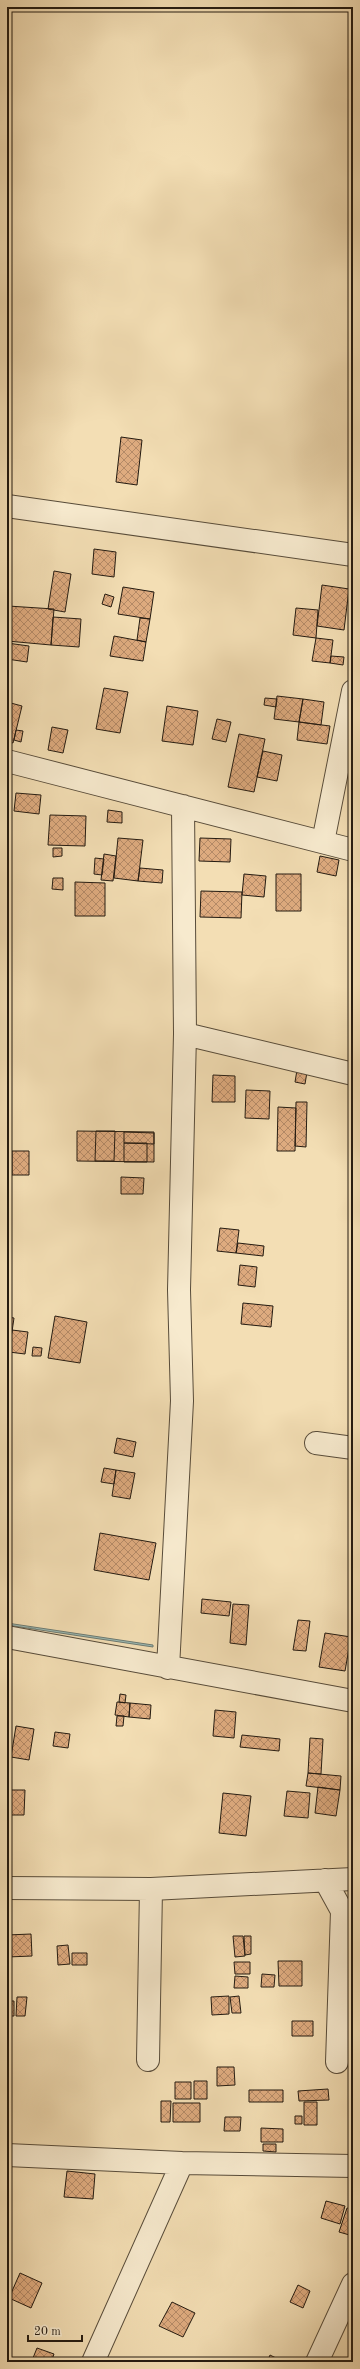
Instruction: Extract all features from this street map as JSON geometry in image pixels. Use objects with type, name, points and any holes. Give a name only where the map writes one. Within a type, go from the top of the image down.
[{"type":"street","points":[[7,506],[353,555]]},
{"type":"street","points":[[322,842],[353,691]]},
{"type":"street","points":[[7,761],[353,850]]},
{"type":"street","points":[[168,1668],[182,1401],[180,1290],[185,1034],[183,806]]},
{"type":"street","points":[[185,1034],[353,1074]]},
{"type":"street","points":[[316,1443],[353,1448]]},
{"type":"street","points":[[7,1637],[353,1701]]},
{"type":"street","points":[[7,1888],[152,1888],[353,1879]]},
{"type":"street","points":[[325,1880],[342,1912]]},
{"type":"street","points":[[337,2062],[342,1912],[353,1887]]},
{"type":"street","points":[[148,2060],[152,1888]]},
{"type":"street","points":[[7,2155],[182,2163],[353,2166]]},
{"type":"street","points":[[93,2362],[182,2163]]},
{"type":"street","points":[[317,2362],[353,2284]]},
{"type":"water","points":[[7,1623],[153,1645],[153,1647],[7,1625]]},
{"type":"building","points":[[121,437],[142,440],[137,485],[116,482]]},
{"type":"building","points":[[94,549],[116,552],[114,577],[92,574]]},
{"type":"building","points":[[54,571],[71,574],[65,612],[48,609]]},
{"type":"building","points":[[322,585],[349,589],[344,630],[317,626]]},
{"type":"building","points":[[123,587],[154,592],[150,619],[118,614]]},
{"type":"building","points":[[105,594],[114,597],[111,607],[102,604]]},
{"type":"building","points":[[8,606],[54,609],[51,645],[7,641]]},
{"type":"building","points":[[296,608],[318,610],[316,638],[293,635]]},
{"type":"building","points":[[53,617],[81,619],[79,647],[51,645]]},
{"type":"building","points":[[140,618],[150,619],[146,642],[137,640]]},
{"type":"building","points":[[114,636],[146,642],[143,661],[110,656]]},
{"type":"building","points":[[316,638],[333,640],[330,663],[312,661]]},
{"type":"building","points":[[7,643],[29,646],[27,662],[7,659]]},
{"type":"building","points":[[331,656],[344,657],[343,665],[330,663]]},
{"type":"building","points":[[104,688],[128,692],[120,733],[96,729]]},
{"type":"building","points":[[277,696],[303,699],[299,722],[274,719]]},
{"type":"building","points":[[265,698],[277,699],[276,707],[264,705]]},
{"type":"building","points":[[303,699],[324,702],[321,725],[299,722]]},
{"type":"building","points":[[7,702],[22,706],[13,743],[7,741]]},
{"type":"building","points":[[167,706],[198,711],[193,745],[162,741]]},
{"type":"building","points":[[217,719],[231,722],[226,742],[212,739]]},
{"type":"building","points":[[299,722],[330,726],[327,744],[297,740]]},
{"type":"building","points":[[52,727],[68,730],[63,753],[48,750]]},
{"type":"building","points":[[16,730],[23,731],[21,742],[14,740]]},
{"type":"building","points":[[239,734],[265,739],[254,792],[228,787]]},
{"type":"building","points":[[263,751],[282,755],[277,781],[257,777]]},
{"type":"building","points":[[16,793],[41,795],[39,814],[14,811]]},
{"type":"building","points":[[108,810],[122,812],[122,823],[107,822]]},
{"type":"building","points":[[50,815],[86,816],[85,846],[48,845]]},
{"type":"building","points":[[118,838],[143,840],[138,881],[114,878]]},
{"type":"building","points":[[200,838],[231,839],[230,862],[199,861]]},
{"type":"building","points":[[53,848],[62,848],[62,856],[53,857]]},
{"type":"building","points":[[104,854],[116,856],[113,881],[101,880]]},
{"type":"building","points":[[320,856],[339,860],[336,876],[317,872]]},
{"type":"building","points":[[95,858],[104,859],[102,875],[94,874]]},
{"type":"building","points":[[140,868],[163,870],[162,883],[138,881]]},
{"type":"building","points":[[244,874],[266,876],[264,897],[242,895]]},
{"type":"building","points":[[276,874],[301,874],[301,911],[276,911]]},
{"type":"building","points":[[53,878],[63,878],[63,890],[52,889]]},
{"type":"building","points":[[75,882],[105,883],[105,916],[75,916]]},
{"type":"building","points":[[201,891],[242,892],[241,918],[200,917]]},
{"type":"building","points":[[297,1070],[307,1072],[305,1084],[295,1082]]},
{"type":"building","points":[[213,1075],[235,1076],[235,1102],[212,1102]]},
{"type":"building","points":[[246,1090],[270,1091],[269,1119],[245,1118]]},
{"type":"building","points":[[296,1102],[307,1102],[306,1147],[295,1146]]},
{"type":"building","points":[[278,1107],[296,1108],[295,1151],[277,1151]]},
{"type":"building","points":[[77,1131],[154,1132],[154,1162],[77,1161]]},
{"type":"building","points":[[96,1131],[115,1131],[114,1161],[95,1161]]},
{"type":"building","points":[[124,1132],[154,1133],[154,1144],[124,1143]]},
{"type":"building","points":[[124,1143],[147,1143],[147,1162],[124,1162]]},
{"type":"building","points":[[12,1151],[29,1151],[29,1175],[12,1175]]},
{"type":"building","points":[[121,1177],[144,1178],[143,1194],[121,1194]]},
{"type":"building","points":[[220,1228],[239,1230],[236,1253],[217,1251]]},
{"type":"building","points":[[238,1243],[264,1246],[263,1256],[236,1253]]},
{"type":"building","points":[[240,1265],[257,1267],[255,1287],[238,1285]]},
{"type":"building","points":[[243,1303],[273,1306],[271,1327],[241,1324]]},
{"type":"building","points":[[55,1316],[87,1322],[80,1363],[48,1358]]},
{"type":"building","points":[[7,1317],[14,1318],[9,1352],[7,1351]]},
{"type":"building","points":[[12,1330],[28,1332],[25,1354],[9,1352]]},
{"type":"building","points":[[33,1347],[42,1348],[41,1356],[32,1356]]},
{"type":"building","points":[[117,1438],[136,1442],[133,1457],[114,1453]]},
{"type":"building","points":[[104,1468],[116,1470],[114,1484],[101,1482]]},
{"type":"building","points":[[116,1470],[135,1473],[130,1499],[112,1496]]},
{"type":"building","points":[[100,1533],[156,1543],[149,1580],[94,1570]]},
{"type":"building","points":[[202,1599],[231,1602],[229,1616],[201,1613]]},
{"type":"building","points":[[233,1604],[249,1605],[246,1645],[230,1643]]},
{"type":"building","points":[[298,1620],[310,1621],[306,1651],[293,1650]]},
{"type":"building","points":[[325,1633],[351,1637],[345,1671],[319,1667]]},
{"type":"building","points":[[120,1694],[126,1695],[125,1703],[119,1702]]},
{"type":"building","points":[[117,1702],[130,1703],[129,1717],[115,1715]]},
{"type":"building","points":[[130,1703],[151,1705],[150,1719],[129,1717]]},
{"type":"building","points":[[215,1710],[236,1712],[234,1738],[213,1736]]},
{"type":"building","points":[[117,1716],[124,1716],[123,1726],[116,1726]]},
{"type":"building","points":[[16,1726],[34,1729],[29,1760],[11,1757]]},
{"type":"building","points":[[55,1732],[70,1734],[68,1748],[53,1746]]},
{"type":"building","points":[[242,1735],[280,1739],[279,1751],[240,1747]]},
{"type":"building","points":[[310,1738],[323,1739],[321,1774],[308,1773]]},
{"type":"building","points":[[308,1773],[341,1776],[340,1790],[306,1786]]},
{"type":"building","points":[[318,1787],[340,1790],[336,1816],[315,1813]]},
{"type":"building","points":[[7,1790],[25,1790],[24,1815],[7,1815]]},
{"type":"building","points":[[287,1791],[310,1793],[308,1818],[284,1816]]},
{"type":"building","points":[[223,1793],[251,1796],[246,1836],[219,1833]]},
{"type":"building","points":[[31,1934],[32,1956],[7,1957],[7,1935]]},
{"type":"building","points":[[233,1936],[243,1936],[245,1956],[235,1957]]},
{"type":"building","points":[[244,1936],[251,1936],[251,1954],[245,1955]]},
{"type":"building","points":[[68,1945],[70,1964],[58,1965],[57,1946]]},
{"type":"building","points":[[72,1953],[87,1953],[87,1965],[72,1965]]},
{"type":"building","points":[[278,1961],[302,1961],[302,1986],[279,1986]]},
{"type":"building","points":[[234,1962],[250,1962],[250,1974],[235,1974]]},
{"type":"building","points":[[262,1974],[275,1975],[274,1987],[261,1987]]},
{"type":"building","points":[[235,1976],[248,1977],[248,1988],[234,1988]]},
{"type":"building","points":[[229,1996],[229,2014],[212,2015],[211,1997]]},
{"type":"building","points":[[239,1996],[241,2013],[232,2013],[230,1997]]},
{"type":"building","points":[[17,1997],[27,1997],[25,2016],[16,2016]]},
{"type":"building","points":[[7,2001],[14,2001],[14,2016],[7,2016]]},
{"type":"building","points":[[292,2021],[313,2021],[313,2036],[292,2036]]},
{"type":"building","points":[[217,2067],[234,2067],[235,2085],[217,2086]]},
{"type":"building","points":[[194,2081],[207,2081],[207,2099],[194,2099]]},
{"type":"building","points":[[175,2082],[191,2082],[191,2099],[175,2099]]},
{"type":"building","points":[[328,2089],[329,2100],[299,2101],[298,2091]]},
{"type":"building","points":[[249,2090],[283,2090],[283,2102],[249,2102]]},
{"type":"building","points":[[161,2101],[171,2101],[170,2122],[161,2122]]},
{"type":"building","points":[[304,2102],[317,2102],[317,2125],[304,2125]]},
{"type":"building","points":[[173,2103],[200,2103],[200,2122],[173,2122]]},
{"type":"building","points":[[295,2116],[302,2116],[302,2124],[295,2124]]},
{"type":"building","points":[[225,2117],[241,2117],[240,2131],[224,2131]]},
{"type":"building","points":[[261,2128],[283,2129],[283,2142],[261,2142]]},
{"type":"building","points":[[263,2144],[276,2144],[276,2152],[263,2151]]},
{"type":"building","points":[[67,2171],[95,2174],[93,2199],[64,2197]]},
{"type":"building","points":[[326,2201],[345,2206],[340,2224],[321,2218]]},
{"type":"building","points":[[347,2208],[353,2209],[353,2236],[339,2232]]},
{"type":"building","points":[[20,2273],[42,2283],[31,2308],[9,2298]]},
{"type":"building","points":[[298,2285],[310,2291],[303,2308],[290,2302]]},
{"type":"building","points":[[172,2302],[195,2313],[183,2337],[159,2326]]},
{"type":"building","points":[[37,2348],[54,2354],[51,2362],[33,2358]]},
{"type":"building","points":[[270,2355],[280,2360],[279,2362],[267,2362]]}]
